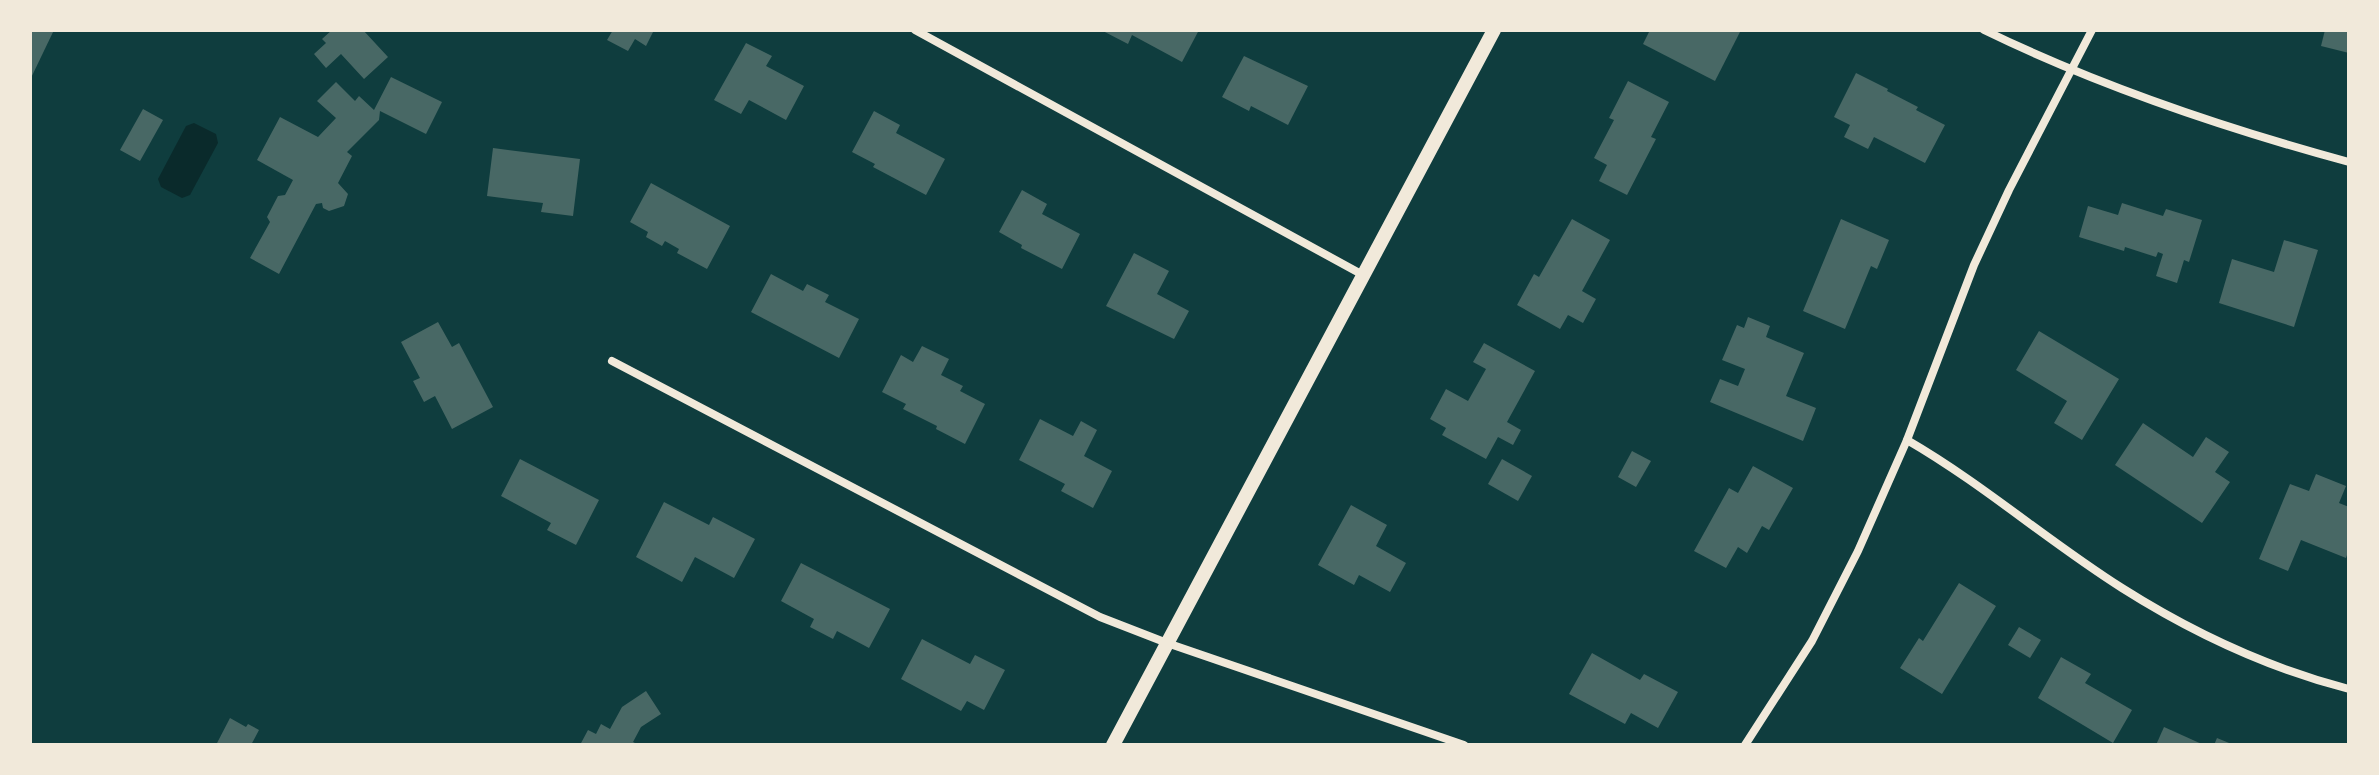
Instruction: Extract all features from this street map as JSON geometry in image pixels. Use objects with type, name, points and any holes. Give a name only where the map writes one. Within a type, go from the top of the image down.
[{"type":"street","points":[[915,30],[1363,275]]},
{"type":"street","points":[[1113,745],[1494,30]]},
{"type":"street","points":[[1984,30],[2070,70],[2147,99],[2349,162]]},
{"type":"street","points":[[1745,745],[1812,641],[1858,551],[1907,440],[1974,265],[2092,30]]},
{"type":"street","points":[[612,361],[1100,617],[1464,745]]},
{"type":"street","points":[[1907,440],[1945,462],[2122,588],[2183,623],[2264,662],[2349,689]]},
{"type":"water","points":[[194,123],[216,134],[218,143],[190,195],[182,198],[161,187],[158,179],[186,126]]},
{"type":"building","points":[[30,30],[54,30],[30,80]]},
{"type":"building","points":[[332,30],[363,30],[388,57],[364,79],[341,54],[326,68],[314,54],[326,43],[322,39]]},
{"type":"building","points":[[613,30],[654,30],[646,46],[635,39],[628,51],[607,40]]},
{"type":"building","points":[[1101,30],[1199,30],[1182,62],[1132,35],[1128,44]]},
{"type":"building","points":[[1650,30],[1741,30],[1715,81],[1643,44]]},
{"type":"building","points":[[2325,30],[2349,30],[2349,53],[2321,46]]},
{"type":"building","points":[[746,43],[772,56],[766,66],[804,86],[786,120],[749,100],[741,114],[714,100]]},
{"type":"building","points":[[1244,56],[1308,86],[1288,125],[1251,106],[1249,111],[1222,97]]},
{"type":"building","points":[[1856,73],[1945,125],[1925,163],[1874,137],[1868,149],[1844,137],[1850,125],[1834,117]]},
{"type":"building","points":[[391,77],[442,102],[426,134],[380,111],[379,120],[347,152],[352,156],[338,183],[348,194],[344,206],[329,211],[323,208],[322,203],[316,204],[279,274],[250,258],[270,222],[267,217],[278,196],[285,195],[293,180],[257,160],[280,117],[318,137],[336,118],[317,101],[336,82],[355,101],[359,96],[374,110]]},
{"type":"building","points":[[1628,81],[1669,102],[1651,137],[1656,139],[1627,195],[1599,181],[1607,165],[1594,158],[1614,120],[1609,118]]},
{"type":"building","points":[[143,109],[163,120],[140,161],[120,150]]},
{"type":"building","points":[[874,111],[900,125],[896,133],[945,159],[926,195],[873,167],[875,164],[852,152]]},
{"type":"building","points":[[493,148],[580,159],[573,216],[541,212],[543,203],[487,196]]},
{"type":"building","points":[[651,183],[730,226],[707,269],[677,253],[679,249],[665,241],[662,246],[646,237],[648,232],[630,222]]},
{"type":"building","points":[[1022,190],[1047,204],[1042,214],[1080,234],[1062,269],[1021,248],[1022,245],[999,232]]},
{"type":"building","points":[[2122,203],[2163,216],[2166,209],[2202,220],[2189,262],[2184,260],[2177,283],[2156,276],[2163,254],[2158,252],[2156,257],[2125,247],[2124,251],[2079,237],[2088,206],[2118,215]]},
{"type":"building","points":[[1572,219],[1610,240],[1582,291],[1596,299],[1583,323],[1568,315],[1560,329],[1517,305],[1534,274],[1539,277]]},
{"type":"building","points":[[1841,219],[1889,240],[1877,269],[1871,266],[1845,329],[1803,311]]},
{"type":"building","points":[[2284,240],[2318,250],[2294,327],[2219,303],[2232,259],[2274,272]]},
{"type":"building","points":[[1134,253],[1169,271],[1157,294],[1189,311],[1174,339],[1106,306]]},
{"type":"building","points":[[771,274],[803,291],[807,284],[829,295],[825,302],[859,319],[839,358],[751,312]]},
{"type":"building","points":[[1748,317],[1770,326],[1766,337],[1804,353],[1786,396],[1816,408],[1803,441],[1710,402],[1720,379],[1738,386],[1745,369],[1722,360],[1737,325],[1744,328]]},
{"type":"building","points":[[438,322],[452,347],[459,343],[493,407],[452,429],[435,396],[424,402],[413,381],[420,378],[401,342]]},
{"type":"building","points":[[2039,331],[2119,379],[2082,440],[2054,423],[2067,401],[2016,370]]},
{"type":"building","points":[[1484,343],[1535,371],[1507,422],[1521,430],[1513,445],[1498,437],[1486,459],[1442,435],[1446,428],[1430,419],[1446,389],[1468,401],[1486,369],[1473,362]]},
{"type":"building","points":[[922,346],[949,359],[941,375],[963,386],[960,391],[985,404],[965,444],[903,409],[906,404],[882,392],[901,355],[913,362]]},
{"type":"building","points":[[1040,419],[1073,436],[1081,421],[1097,430],[1084,456],[1112,471],[1093,508],[1061,491],[1065,484],[1019,460]]},
{"type":"building","points":[[2143,423],[2193,457],[2206,437],[2229,452],[2215,472],[2230,482],[2202,523],[2115,465]]},
{"type":"building","points":[[1632,451],[1651,461],[1636,487],[1618,477]]},
{"type":"building","points":[[520,459],[599,500],[576,545],[547,530],[551,523],[501,496]]},
{"type":"building","points":[[1502,459],[1532,476],[1518,501],[1488,484]]},
{"type":"building","points":[[1753,466],[1793,488],[1769,530],[1762,526],[1747,553],[1738,547],[1726,568],[1694,551],[1729,488],[1738,493]]},
{"type":"building","points":[[2316,474],[2346,486],[2339,503],[2349,507],[2349,549],[2346,558],[2301,540],[2288,571],[2259,559],[2290,484],[2309,491]]},
{"type":"building","points":[[664,502],[709,525],[713,517],[755,539],[734,578],[695,557],[682,582],[636,557]]},
{"type":"building","points":[[1351,505],[1387,525],[1376,546],[1406,563],[1390,592],[1359,575],[1354,585],[1318,565]]},
{"type":"building","points":[[801,563],[890,609],[869,648],[837,631],[833,639],[810,627],[814,619],[781,601]]},
{"type":"building","points":[[1959,583],[1996,606],[1942,694],[1900,668],[1919,638],[1923,641]]},
{"type":"building","points":[[2019,627],[2041,640],[2030,658],[2008,645]]},
{"type":"building","points":[[922,639],[970,664],[975,655],[1005,670],[984,710],[967,701],[961,711],[901,679]]},
{"type":"building","points":[[1592,653],[1640,680],[1644,674],[1678,692],[1658,728],[1631,713],[1625,724],[1569,694]]},
{"type":"building","points":[[2061,657],[2091,674],[2085,683],[2132,710],[2113,743],[2038,698]]},
{"type":"building","points":[[646,691],[661,714],[641,727],[633,742],[639,745],[580,745],[588,730],[596,734],[601,724],[610,729],[622,707]]},
{"type":"building","points":[[230,718],[259,730],[251,745],[216,745]]},
{"type":"building","points":[[2164,727],[2204,745],[2156,745]]},
{"type":"building","points":[[2217,738],[2234,745],[2214,745]]}]
